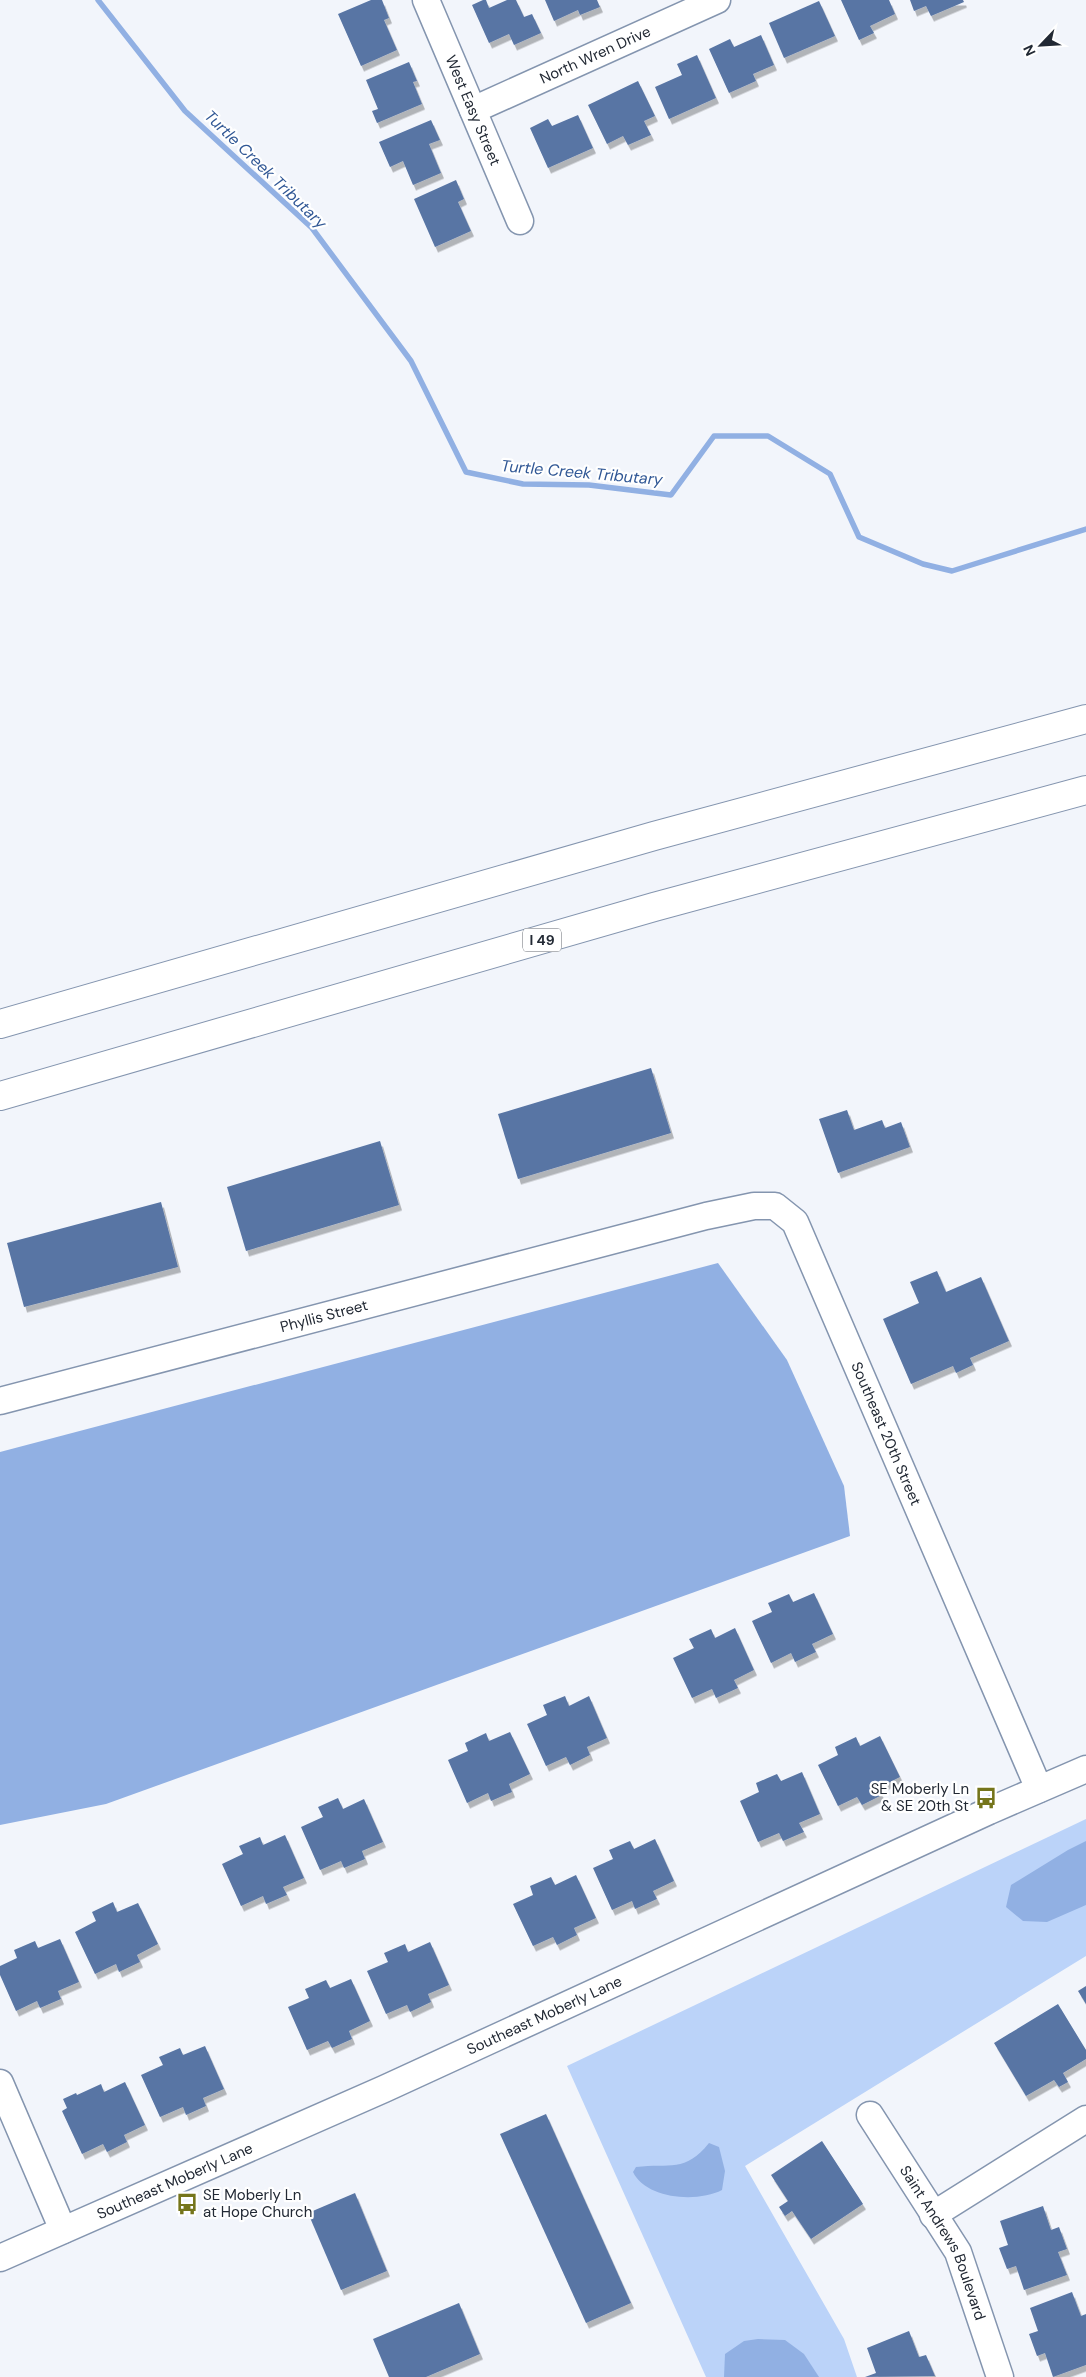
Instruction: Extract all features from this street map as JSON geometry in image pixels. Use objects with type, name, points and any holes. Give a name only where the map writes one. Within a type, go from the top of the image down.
[{"type":"highway","points":[[0,1024],[654,836],[1086,719]]},
{"type":"highway","name":"I 49","points":[[0,1096],[654,907],[1086,790]]},
{"type":"street","name":"West Easy Street","points":[[426,0],[520,221]]},
{"type":"street","name":"North Wren Drive","points":[[473,110],[717,0]]},
{"type":"street","name":"Southeast 20th Street","points":[[649,1231],[754,1206],[776,1206],[796,1222],[1039,1788]]},
{"type":"street","name":"Phyllis Street","points":[[0,1401],[649,1231]]},
{"type":"street","name":"Southeast Moberly Lane","points":[[0,2258],[393,2085],[1039,1788],[1086,1769]]},
{"type":"street","points":[[0,2083],[64,2230]]},
{"type":"street","name":"Saint Andrews Boulevard","points":[[870,2115],[958,2252],[1000,2377]]},
{"type":"street","points":[[933,2214],[1086,2119]]},
{"type":"shaded area","points":[[718,1263],[787,1360],[844,1486],[850,1536],[106,1804],[0,1825],[0,1452]]},
{"type":"shaded area","points":[[1086,1819],[1086,1956],[745,2166],[844,2339],[857,2377],[706,2377],[567,2066]]},
{"type":"shaded area","points":[[1086,1841],[1086,1905],[1047,1922],[1023,1921],[1006,1907],[1011,1885]]},
{"type":"shaded area","points":[[709,2143],[719,2147],[725,2171],[722,2190],[712,2194],[686,2197],[660,2193],[640,2181],[633,2172],[636,2167],[668,2166],[684,2163],[692,2159]]},
{"type":"shaded area","points":[[758,2339],[785,2340],[804,2354],[819,2377],[724,2377],[725,2354],[744,2341]]},
{"type":"building","points":[[371,0],[382,0],[389,18],[384,20],[397,50],[361,66],[338,14]]},
{"type":"building","points":[[486,0],[489,8],[507,0],[516,0],[524,17],[532,14],[541,33],[514,45],[509,34],[489,43],[472,5]]},
{"type":"building","points":[[545,0],[597,0],[600,7],[580,15],[578,10],[554,21]]},
{"type":"building","points":[[841,0],[889,0],[895,14],[870,26],[874,33],[859,40]]},
{"type":"building","points":[[910,0],[963,0],[964,2],[931,16],[926,6],[914,11]]},
{"type":"building","points":[[819,1],[835,36],[784,58],[769,23]]},
{"type":"building","points":[[761,35],[774,65],[753,74],[756,81],[729,93],[709,49],[730,39],[734,47]]},
{"type":"building","points":[[697,55],[716,98],[669,119],[655,87],[682,75],[677,64]]},
{"type":"building","points":[[409,62],[417,81],[413,82],[422,104],[377,123],[372,111],[378,109],[366,80]]},
{"type":"building","points":[[638,81],[655,116],[644,121],[651,135],[628,145],[623,136],[607,144],[588,105]]},
{"type":"building","points":[[578,115],[593,148],[548,168],[530,128],[548,119],[552,126]]},
{"type":"building","points":[[431,120],[440,140],[429,144],[441,173],[413,185],[403,161],[390,167],[379,142]]},
{"type":"building","points":[[456,180],[464,199],[458,202],[471,231],[435,247],[414,199]]},
{"type":"building","points":[[651,1068],[671,1133],[518,1179],[498,1114]]},
{"type":"building","points":[[847,1110],[854,1130],[882,1120],[885,1128],[901,1122],[910,1147],[838,1173],[819,1119]]},
{"type":"building","points":[[380,1141],[399,1205],[246,1251],[227,1187]]},
{"type":"building","points":[[161,1202],[178,1267],[24,1307],[7,1243]]},
{"type":"building","points":[[937,1271],[946,1292],[981,1277],[1009,1341],[970,1358],[973,1365],[956,1373],[953,1366],[911,1384],[883,1319],[919,1303],[910,1282]]},
{"type":"building","points":[[814,1593],[833,1634],[812,1644],[816,1652],[795,1662],[791,1653],[771,1663],[752,1621],[772,1612],[768,1603],[789,1594],[793,1602]]},
{"type":"building","points":[[735,1628],[754,1670],[734,1680],[738,1688],[716,1698],[712,1689],[692,1698],[673,1658],[694,1648],[689,1639],[711,1629],[715,1638]]},
{"type":"building","points":[[565,1696],[569,1706],[589,1696],[607,1738],[587,1747],[590,1755],[570,1765],[566,1757],[546,1766],[527,1724],[547,1715],[543,1705]]},
{"type":"building","points":[[510,1732],[530,1774],[509,1784],[512,1792],[491,1801],[488,1793],[467,1803],[448,1760],[468,1751],[465,1743],[486,1733],[489,1741]]},
{"type":"building","points":[[880,1736],[900,1777],[878,1788],[882,1795],[862,1805],[857,1797],[838,1806],[818,1765],[838,1755],[835,1747],[856,1737],[860,1746]]},
{"type":"building","points":[[802,1772],[820,1814],[799,1823],[804,1832],[783,1841],[779,1833],[758,1842],[740,1801],[759,1792],[756,1783],[777,1774],[781,1781]]},
{"type":"building","points":[[338,1798],[343,1809],[364,1799],[383,1842],[362,1851],[365,1859],[344,1868],[341,1861],[320,1870],[301,1827],[323,1817],[318,1807]]},
{"type":"building","points":[[285,1835],[304,1878],[283,1887],[287,1895],[266,1904],[263,1896],[241,1906],[222,1864],[243,1854],[239,1846],[260,1837],[263,1845]]},
{"type":"building","points":[[655,1839],[674,1881],[653,1891],[657,1899],[635,1909],[632,1901],[612,1910],[593,1868],[613,1859],[609,1850],[630,1841],[634,1849]]},
{"type":"building","points":[[576,1875],[596,1918],[574,1928],[577,1935],[557,1945],[553,1937],[533,1946],[513,1904],[533,1895],[530,1886],[551,1877],[555,1885]]},
{"type":"building","points":[[113,1902],[117,1912],[138,1903],[158,1944],[137,1955],[140,1962],[119,1972],[116,1964],[95,1974],[75,1932],[96,1921],[92,1912]]},
{"type":"building","points":[[60,1939],[79,1982],[58,1991],[61,1999],[40,2008],[37,2001],[16,2011],[0,1975],[0,1966],[17,1958],[14,1950],[35,1941],[38,1948]]},
{"type":"building","points":[[430,1942],[449,1985],[428,1994],[431,2002],[410,2012],[407,2005],[386,2014],[367,1971],[388,1962],[384,1953],[405,1944],[408,1952]]},
{"type":"building","points":[[351,1979],[370,2021],[349,2031],[352,2039],[332,2048],[328,2041],[307,2050],[288,2007],[309,1998],[305,1989],[326,1980],[330,1988]]},
{"type":"building","points":[[1086,1986],[1086,2004],[1078,1991]]},
{"type":"building","points":[[1058,2004],[1086,2050],[1086,2059],[1063,2073],[1068,2082],[1059,2087],[1054,2080],[1026,2096],[994,2043]]},
{"type":"building","points":[[205,2046],[224,2089],[203,2098],[206,2106],[186,2115],[183,2107],[160,2117],[141,2075],[163,2065],[159,2057],[180,2048],[183,2055]]},
{"type":"building","points":[[125,2082],[145,2125],[124,2135],[127,2142],[107,2152],[103,2144],[82,2154],[62,2111],[67,2108],[63,2099],[101,2084],[104,2092]]},
{"type":"building","points":[[546,2114],[631,2303],[586,2323],[500,2134]]},
{"type":"building","points":[[822,2141],[863,2204],[811,2239],[792,2211],[785,2216],[779,2207],[788,2201],[771,2175]]},
{"type":"building","points":[[355,2193],[387,2271],[341,2290],[308,2213]]},
{"type":"building","points":[[1043,2206],[1051,2230],[1059,2227],[1067,2249],[1058,2252],[1067,2275],[1024,2290],[1016,2266],[1007,2269],[999,2248],[1008,2245],[1000,2221]]},
{"type":"building","points":[[1072,2292],[1081,2316],[1086,2314],[1086,2365],[1053,2377],[1045,2353],[1037,2356],[1029,2334],[1038,2331],[1030,2308]]},
{"type":"building","points":[[459,2303],[480,2354],[426,2377],[389,2377],[373,2339]]},
{"type":"building","points":[[909,2331],[919,2357],[926,2355],[935,2376],[865,2377],[876,2373],[867,2348]]},
{"type":"waterway","name":"Turtle Creek Tributary","points":[[98,0],[185,111],[312,228],[411,361],[466,472],[523,484],[589,485],[671,495],[714,436],[768,436],[830,474],[859,537],[923,564],[952,571],[1086,529]]},
{"type":"place","name":"SE Moberly Ln & SE 20th St","points":[[986,1798]]},
{"type":"place","name":"SE Moberly Ln at Hope Church","points":[[187,2204]]}]
